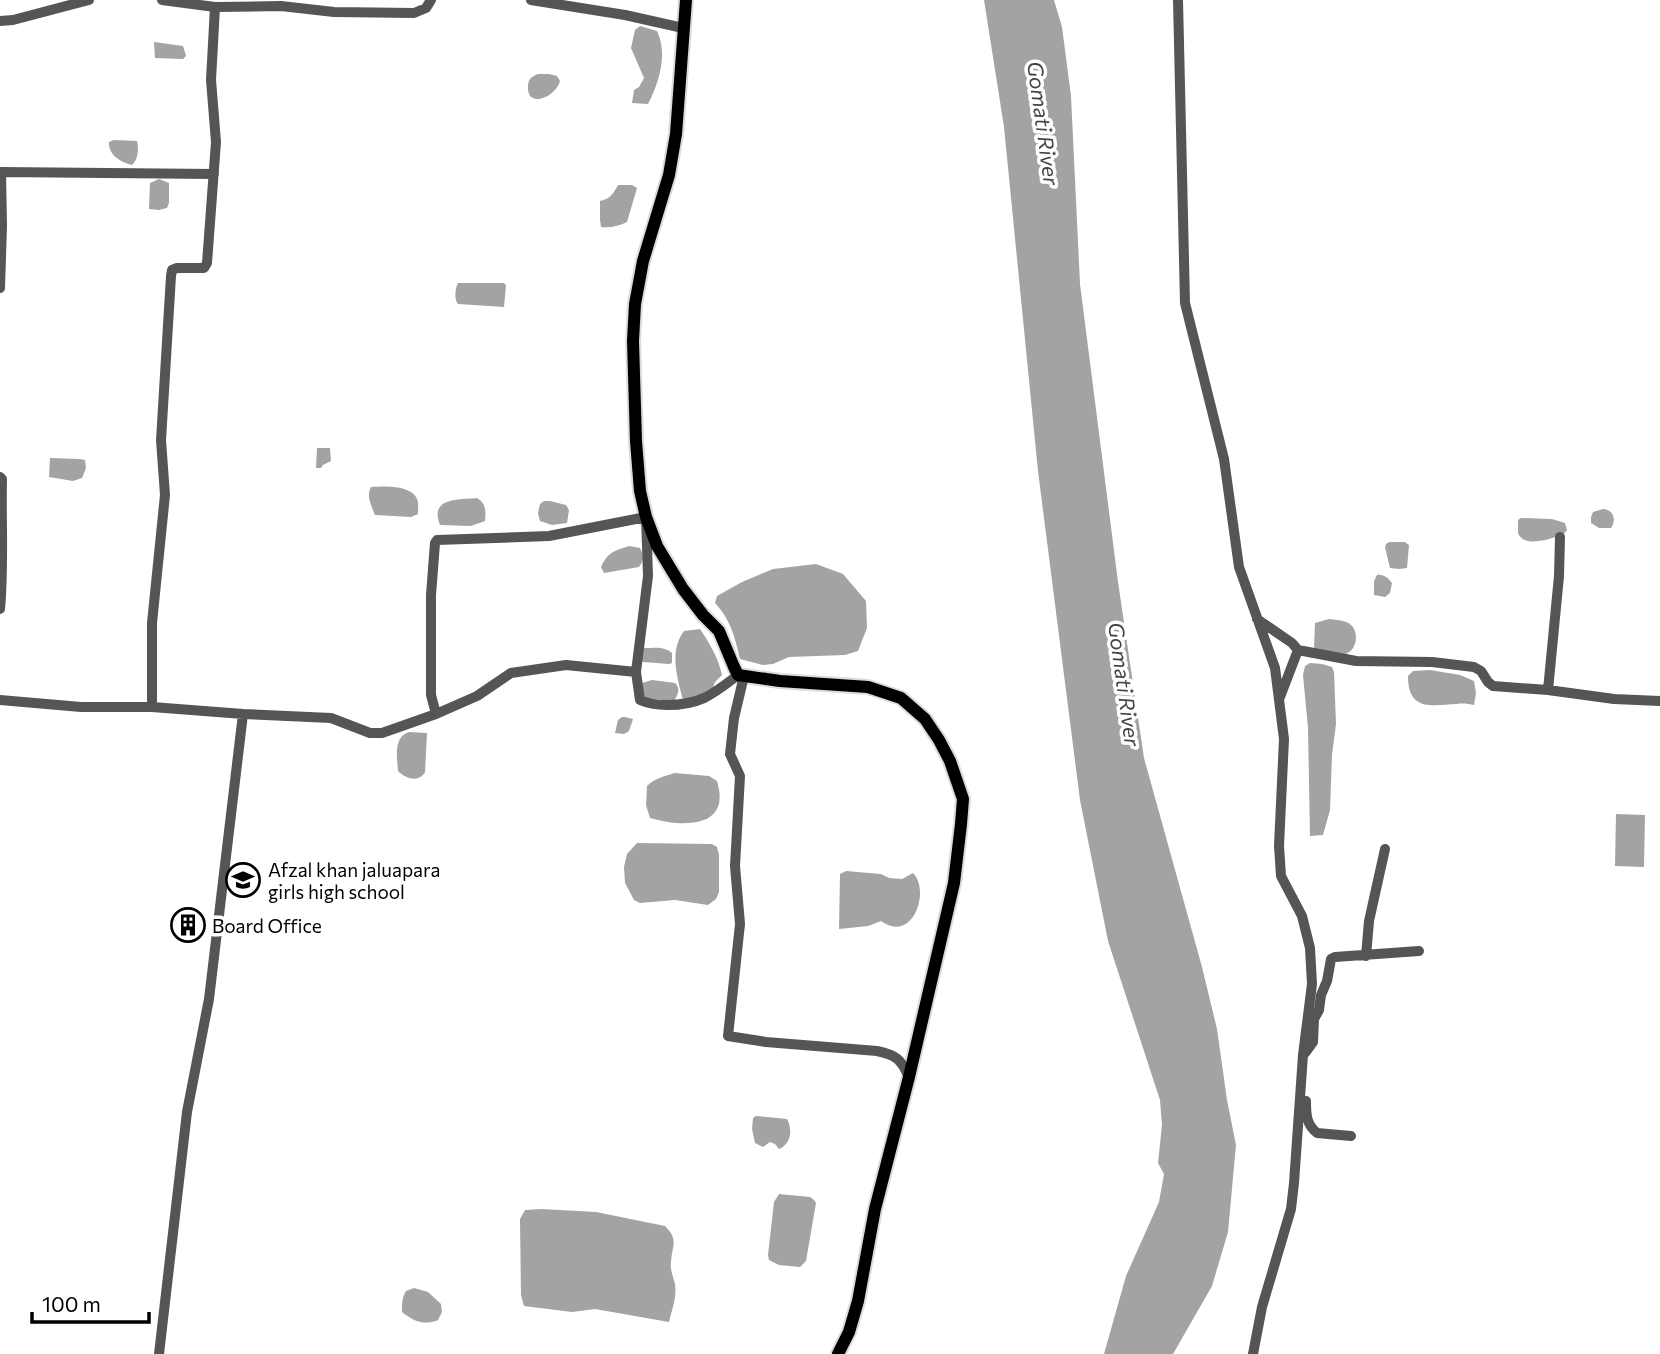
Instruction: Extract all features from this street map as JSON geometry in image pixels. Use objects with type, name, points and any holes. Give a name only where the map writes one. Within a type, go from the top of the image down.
[{"type":"main road","points":[[686,0],[676,134],[669,175],[643,261],[635,304],[633,341],[636,441],[640,491],[646,517],[657,546],[683,589],[719,631],[733,667],[741,676],[868,687],[901,698],[925,719],[950,761],[963,799],[954,883],[875,1209],[859,1301],[849,1332],[838,1354]]},
{"type":"street","points":[[0,21],[89,0]]},
{"type":"street","points":[[162,0],[215,7],[281,3],[334,12],[414,13],[426,8],[431,0]]},
{"type":"street","points":[[531,0],[625,15],[683,28]]},
{"type":"street","points":[[1178,0],[1185,303],[1224,459],[1239,567],[1275,668],[1284,738],[1279,846],[1281,876],[1302,916],[1310,947],[1312,984],[1291,1209],[1262,1307],[1253,1354]]},
{"type":"street","points":[[152,707],[152,623],[165,495],[161,440],[170,276],[172,270],[177,268],[204,268],[207,263],[216,142],[211,80],[215,7]]},
{"type":"street","points":[[0,288],[1,168],[214,174]]},
{"type":"street","points":[[0,477],[3,573],[0,609]]},
{"type":"street","points":[[436,714],[431,695],[431,594],[437,540],[549,536],[646,517],[648,576],[636,672],[639,698],[654,705],[698,702],[741,676]]},
{"type":"street","points":[[1548,690],[1560,537]]},
{"type":"street","points":[[1257,619],[1298,650],[1356,661],[1432,662],[1474,667],[1493,686],[1614,699],[1660,701]]},
{"type":"street","points":[[1279,700],[1298,650]]},
{"type":"street","points":[[0,700],[81,707],[152,707],[331,718],[370,733],[382,733],[477,696],[512,673],[566,665],[636,672]]},
{"type":"street","points":[[741,676],[730,754],[740,776],[735,866],[740,924],[728,1037],[891,1054],[900,1060],[909,1077]]},
{"type":"street","points":[[159,1354],[187,1112],[209,999],[243,714]]},
{"type":"street","points":[[1366,956],[1369,921],[1385,849]]},
{"type":"street","points":[[1351,1136],[1317,1133],[1308,1124],[1306,1117],[1307,1051],[1313,1042],[1314,1019],[1319,1010],[1331,959],[1419,951]]},
{"type":"water","name":"Gomati River","points":[[984,0],[1054,0],[1062,27],[1071,96],[1080,284],[1118,582],[1144,758],[1217,1029],[1236,1145],[1228,1232],[1212,1286],[1173,1354],[1104,1354],[1126,1276],[1159,1202],[1164,1174],[1158,1163],[1162,1125],[1160,1100],[1108,941],[1080,800],[1038,471],[1004,127]]},
{"type":"water","points":[[640,26],[657,31],[662,49],[659,78],[648,104],[632,103],[634,90],[644,78],[631,48],[635,30]]},
{"type":"water","points":[[154,42],[183,46],[186,56],[183,59],[155,58]]},
{"type":"water","points":[[538,74],[557,76],[560,81],[548,96],[537,99],[529,94],[528,84],[530,79]]},
{"type":"water","points":[[137,141],[138,154],[132,165],[113,154],[109,142]]},
{"type":"water","points":[[159,179],[169,183],[169,203],[167,208],[149,209],[150,183]]},
{"type":"water","points":[[618,185],[632,185],[637,188],[627,222],[601,227],[600,201],[611,196]]},
{"type":"water","points":[[458,283],[504,283],[504,307],[458,304],[455,294]]},
{"type":"water","points":[[317,448],[330,448],[331,461],[321,468],[316,468]]},
{"type":"water","points":[[50,458],[85,460],[86,468],[82,478],[73,481],[49,477]]},
{"type":"water","points":[[371,487],[408,490],[417,499],[418,514],[411,517],[375,515],[369,497]]},
{"type":"water","points":[[477,498],[484,505],[485,521],[471,526],[440,525],[438,516],[442,505],[454,500]]},
{"type":"water","points":[[544,501],[566,505],[569,510],[567,523],[552,525],[540,521],[538,513],[540,504]]},
{"type":"water","points":[[1603,509],[1613,516],[1611,528],[1599,528],[1591,523],[1593,512]]},
{"type":"water","points":[[1552,519],[1565,523],[1567,530],[1563,535],[1552,538],[1526,540],[1518,533],[1518,520]]},
{"type":"water","points":[[1389,542],[1405,542],[1409,545],[1407,568],[1390,568],[1385,547]]},
{"type":"water","points":[[629,546],[640,548],[643,558],[639,567],[604,573],[601,567],[609,555]]},
{"type":"water","points":[[816,564],[843,574],[866,601],[867,628],[858,651],[845,655],[789,657],[763,665],[740,659],[729,623],[715,603],[717,596],[773,569]]},
{"type":"water","points":[[1377,575],[1386,577],[1392,583],[1390,593],[1385,597],[1374,595]]},
{"type":"water","points":[[1329,619],[1346,622],[1354,628],[1356,642],[1349,653],[1338,655],[1316,651],[1315,623]]},
{"type":"water","points":[[700,629],[713,651],[722,675],[715,682],[711,693],[683,700],[676,664],[677,647],[684,631]]},
{"type":"water","points":[[644,648],[666,649],[672,653],[672,663],[643,662],[640,660]]},
{"type":"water","points":[[1310,663],[1332,667],[1336,724],[1330,810],[1323,835],[1310,836],[1308,728],[1303,675],[1305,666]]},
{"type":"water","points":[[1430,670],[1460,675],[1474,681],[1474,705],[1431,705],[1417,701],[1409,688],[1408,676],[1413,671]]},
{"type":"water","points":[[652,680],[675,683],[678,694],[674,701],[644,698],[642,683]]},
{"type":"water","points":[[622,717],[633,719],[629,731],[624,734],[615,733],[618,720]]},
{"type":"water","points":[[409,732],[427,733],[425,772],[416,779],[408,778],[398,771],[398,743],[400,738]]},
{"type":"water","points":[[675,773],[709,776],[717,781],[720,797],[717,809],[711,817],[689,823],[650,818],[646,805],[647,786],[657,779]]},
{"type":"water","points":[[1616,814],[1645,815],[1644,867],[1615,866]]},
{"type":"water","points":[[637,843],[712,844],[717,847],[719,892],[716,899],[708,905],[675,900],[640,903],[634,900],[625,883],[624,867],[627,854]]},
{"type":"water","points":[[846,871],[902,879],[913,873],[918,880],[920,899],[913,917],[900,926],[890,926],[881,921],[868,926],[839,929],[840,874]]},
{"type":"water","points":[[753,1118],[787,1119],[790,1132],[783,1147],[779,1149],[770,1142],[763,1147],[755,1143],[752,1129]]},
{"type":"water","points":[[779,1194],[810,1197],[816,1203],[806,1261],[800,1267],[779,1265],[769,1260],[774,1202]]},
{"type":"water","points":[[525,1210],[596,1212],[665,1226],[674,1243],[671,1265],[675,1294],[669,1322],[595,1309],[572,1312],[524,1306],[521,1295],[520,1219]]},
{"type":"water","points":[[414,1288],[428,1292],[441,1304],[442,1312],[438,1320],[419,1322],[402,1312],[406,1291]]},
{"type":"place","name":"Afzal khan jaluapara girls high school","points":[[243,880]]},
{"type":"place","name":"Board Office","points":[[188,925]]}]
